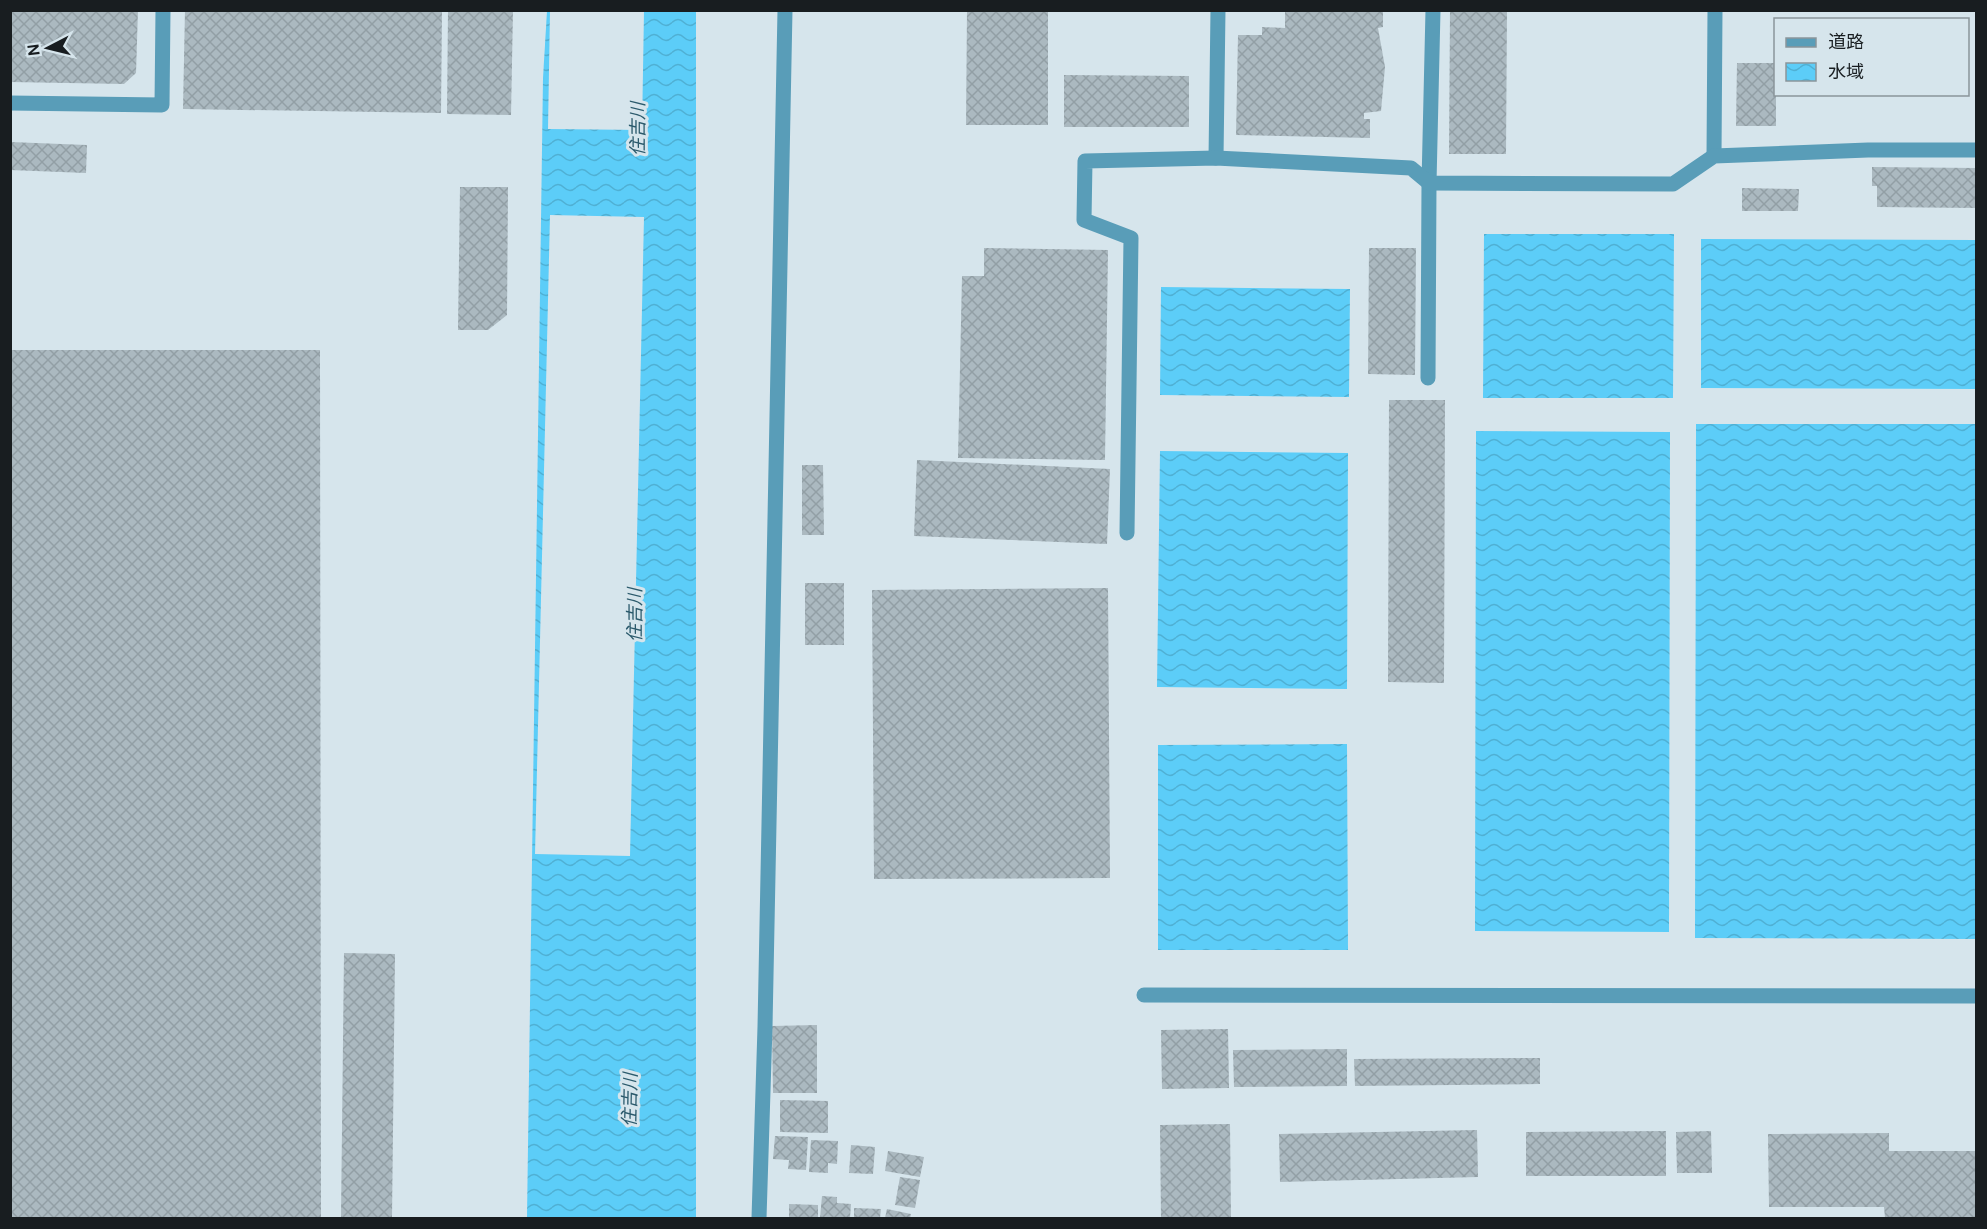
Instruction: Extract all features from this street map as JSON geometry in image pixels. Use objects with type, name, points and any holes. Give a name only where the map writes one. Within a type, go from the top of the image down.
[{"type":"street","points":[[10,103],[162,105],[163,10]]},
{"type":"street","points":[[759,1218],[765,1027],[785,10]]},
{"type":"street","points":[[1216,158],[1218,10]]},
{"type":"street","points":[[1428,378],[1433,10]]},
{"type":"street","points":[[1714,156],[1715,10]]},
{"type":"street","points":[[1127,533],[1131,238],[1084,220],[1085,161],[1216,158],[1410,168],[1429,183],[1672,184],[1714,156],[1868,150],[1977,150]]},
{"type":"street","points":[[1144,995],[1977,996]]},
{"type":"water","name":"住吉川","points":[[547,11],[696,11],[696,1218],[527,1218],[543,78]]},
{"type":"water","points":[[1484,234],[1674,234],[1673,398],[1483,398]]},
{"type":"water","points":[[1701,239],[1976,240],[1976,389],[1701,388]]},
{"type":"water","points":[[1161,287],[1350,289],[1349,397],[1160,395]]},
{"type":"water","points":[[1696,424],[1976,424],[1976,939],[1695,938]]},
{"type":"water","points":[[1476,431],[1670,432],[1669,932],[1475,931]]},
{"type":"water","points":[[1160,451],[1348,453],[1347,689],[1157,687]]},
{"type":"water","points":[[1347,744],[1348,950],[1158,950],[1158,745]]},
{"type":"pier","points":[[550,11],[644,11],[642,130],[548,129]]},
{"type":"pier","points":[[550,215],[644,217],[630,856],[535,854]]},
{"type":"building","points":[[10,10],[138,10],[136,73],[124,84],[10,82]]},
{"type":"building","points":[[185,10],[442,10],[441,113],[183,109]]},
{"type":"building","points":[[448,10],[513,10],[511,115],[447,114]]},
{"type":"building","points":[[967,10],[1048,10],[1048,125],[966,125]]},
{"type":"building","points":[[1285,10],[1383,10],[1383,27],[1378,28],[1385,67],[1381,111],[1364,113],[1364,119],[1370,119],[1370,138],[1236,135],[1238,35],[1262,35],[1262,27],[1285,28]]},
{"type":"building","points":[[1450,10],[1507,10],[1506,154],[1449,154]]},
{"type":"building","points":[[1737,63],[1774,63],[1776,126],[1736,126]]},
{"type":"building","points":[[1064,75],[1189,76],[1189,127],[1064,127]]},
{"type":"building","points":[[10,142],[87,145],[86,173],[10,170]]},
{"type":"building","points":[[1872,167],[1976,168],[1976,208],[1877,207],[1877,186],[1872,186]]},
{"type":"building","points":[[460,187],[508,187],[507,315],[488,330],[458,330]]},
{"type":"building","points":[[1742,188],[1799,189],[1798,211],[1742,211]]},
{"type":"building","points":[[984,248],[1108,250],[1105,460],[958,458],[962,276],[984,276]]},
{"type":"building","points":[[1369,248],[1416,248],[1415,375],[1368,374]]},
{"type":"building","points":[[10,350],[320,350],[321,1218],[10,1218]]},
{"type":"building","points":[[1389,400],[1445,400],[1444,683],[1388,682]]},
{"type":"building","points":[[917,460],[1110,469],[1107,544],[914,536]]},
{"type":"building","points":[[802,465],[823,465],[824,535],[802,535]]},
{"type":"building","points":[[805,583],[844,583],[844,645],[805,645]]},
{"type":"building","points":[[1108,588],[1110,878],[874,879],[872,590]]},
{"type":"building","points":[[344,953],[395,954],[392,1218],[341,1218]]},
{"type":"building","points":[[817,1025],[817,1093],[773,1093],[772,1026]]},
{"type":"building","points":[[1228,1029],[1229,1088],[1162,1089],[1161,1030]]},
{"type":"building","points":[[1347,1049],[1347,1086],[1234,1087],[1233,1050]]},
{"type":"building","points":[[1540,1058],[1540,1084],[1355,1086],[1354,1059]]},
{"type":"building","points":[[780,1100],[828,1101],[828,1133],[780,1132]]},
{"type":"building","points":[[1230,1124],[1231,1218],[1161,1218],[1160,1125]]},
{"type":"building","points":[[1477,1130],[1478,1177],[1280,1182],[1279,1134]]},
{"type":"building","points":[[1666,1131],[1666,1176],[1526,1176],[1526,1132]]},
{"type":"building","points":[[1711,1131],[1712,1173],[1677,1173],[1676,1132]]},
{"type":"building","points":[[1889,1133],[1889,1151],[1976,1151],[1976,1218],[1885,1218],[1884,1207],[1769,1207],[1768,1134]]},
{"type":"building","points":[[775,1136],[808,1137],[806,1170],[788,1169],[789,1160],[773,1159]]},
{"type":"building","points":[[811,1140],[838,1141],[837,1164],[828,1163],[828,1173],[809,1172]]},
{"type":"building","points":[[851,1145],[875,1147],[873,1174],[849,1173]]},
{"type":"building","points":[[888,1151],[924,1157],[920,1177],[885,1171]]},
{"type":"building","points":[[900,1177],[920,1180],[915,1208],[895,1205]]},
{"type":"building","points":[[822,1196],[837,1197],[837,1203],[851,1204],[850,1218],[820,1218]]},
{"type":"building","points":[[789,1204],[818,1205],[818,1218],[789,1218]]},
{"type":"building","points":[[854,1208],[881,1209],[880,1218],[854,1218]]},
{"type":"building","points":[[887,1209],[911,1214],[910,1218],[885,1218]]}]
